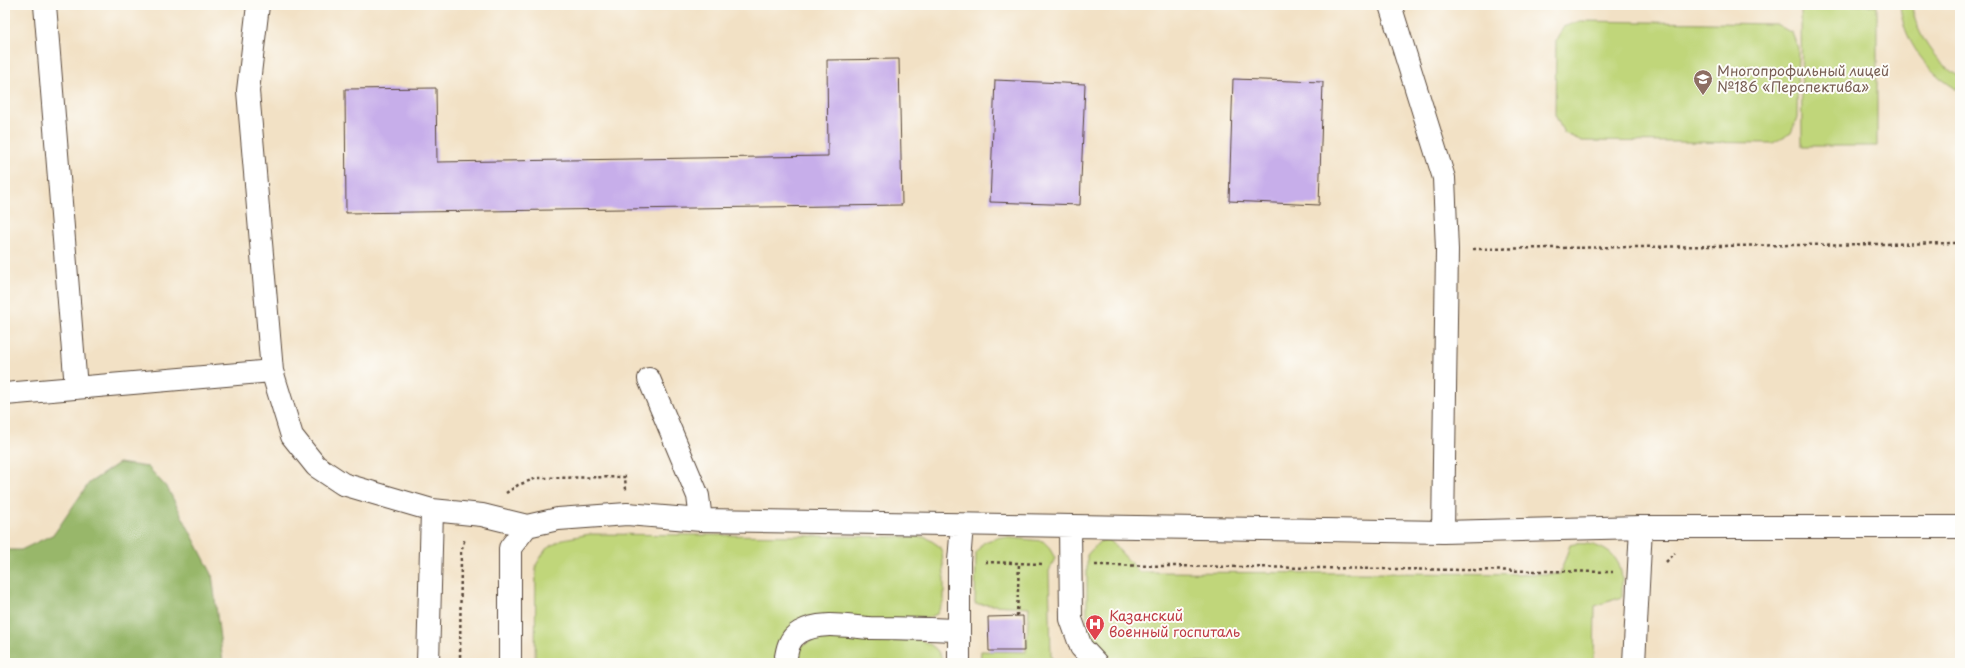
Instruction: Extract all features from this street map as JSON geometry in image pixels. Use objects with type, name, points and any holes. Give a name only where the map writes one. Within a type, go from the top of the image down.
[{"type":"street","points":[[45,5],[76,388]]},
{"type":"street","points":[[258,5],[248,91],[272,371],[292,436],[316,466],[342,484],[432,510],[482,515],[527,526],[558,519],[627,514],[700,520],[1443,532],[1641,527],[1960,527]]},
{"type":"street","points":[[1390,5],[1444,178],[1447,250],[1443,532]]},
{"type":"street","points":[[5,394],[272,371]]},
{"type":"street","points":[[648,379],[698,496],[700,520]]},
{"type":"street","points":[[428,663],[432,510]]},
{"type":"street","points":[[959,663],[962,525]]},
{"type":"street","points":[[510,663],[510,548],[527,526]]},
{"type":"street","points":[[1070,527],[1071,619],[1081,647],[1096,663]]},
{"type":"street","points":[[1634,663],[1641,527]]},
{"type":"street","points":[[785,663],[788,643],[800,632],[811,628],[832,624],[866,627],[959,630]]},
{"type":"path","points":[[1447,250],[1960,243]]},
{"type":"path","points":[[1017,616],[1020,563]]},
{"type":"green space","points":[[1801,5],[1877,5],[1877,146],[1802,146]]},
{"type":"green space","points":[[1900,5],[1912,5],[1917,26],[1922,37],[1935,56],[1960,77],[1960,91],[1948,84],[1928,66],[1919,55],[1906,31]]},
{"type":"green space","points":[[1580,21],[1776,24],[1792,33],[1798,48],[1797,117],[1791,133],[1773,143],[1582,141],[1564,133],[1555,115],[1556,41],[1563,27]]},
{"type":"green space","points":[[119,463],[148,467],[168,489],[212,574],[223,663],[5,663],[5,550],[21,550],[54,534],[89,483]]},
{"type":"green space","points":[[590,534],[926,537],[939,546],[942,552],[944,600],[937,614],[922,620],[781,639],[777,645],[775,663],[535,663],[536,565],[546,549],[563,539]]},
{"type":"green space","points":[[1000,537],[1043,541],[1048,546],[1055,558],[1049,571],[1051,657],[1057,663],[980,663],[981,651],[1026,652],[1029,607],[975,604],[976,552],[984,542]]},
{"type":"green space","points":[[1108,538],[1139,572],[1560,574],[1570,545],[1584,544],[1605,550],[1616,559],[1621,573],[1622,597],[1595,606],[1594,663],[1114,663],[1093,641],[1087,629],[1087,555],[1099,542]]},
{"type":"green space","points":[[814,639],[920,640],[928,643],[938,651],[943,663],[798,663],[798,648]]},
{"type":"building","points":[[899,59],[902,205],[346,213],[345,89],[436,88],[437,162],[828,156],[827,60]]},
{"type":"building","points":[[1233,79],[1323,82],[1319,205],[1229,201]]},
{"type":"building","points":[[995,80],[1085,84],[1080,205],[990,202]]},
{"type":"building","points":[[1023,616],[1024,651],[989,651],[988,617]]},
{"type":"place","name":"Многопрофильный лицей №186 «Перспектива»","points":[[1703,96]]},
{"type":"place","name":"Казанский военный госпиталь","points":[[1095,641]]}]
